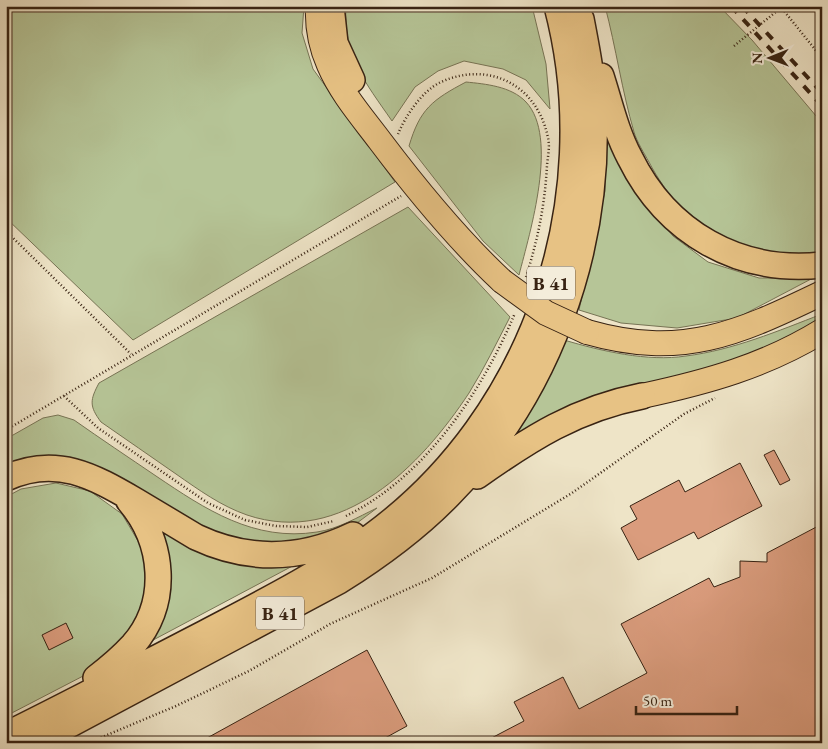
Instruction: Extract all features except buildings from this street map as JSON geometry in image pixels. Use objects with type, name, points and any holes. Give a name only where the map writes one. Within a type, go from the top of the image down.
[{"type":"highway","name":"B 41","points":[[331,6],[334,43],[352,80]]},
{"type":"highway","name":"B 41","points":[[35,743],[339,581],[376,558],[413,529],[449,496],[487,451],[521,402],[556,332],[578,265],[590,204],[594,143],[591,82],[566,9]]},
{"type":"highway","name":"B 41","points":[[6,735],[63,707],[326,566],[372,536],[401,513],[446,468],[489,412],[518,364],[553,275],[567,215],[573,156],[566,9]]},
{"type":"highway","points":[[566,9],[621,140],[640,177],[664,208],[706,242],[742,258],[785,267],[822,265]]},
{"type":"highway","points":[[449,496],[536,436],[562,421],[602,405],[642,396]]},
{"type":"highway","points":[[6,478],[26,471],[52,468],[79,472],[103,482],[212,544],[237,552],[264,556],[282,556],[318,550],[401,513]]},
{"type":"highway","points":[[63,707],[134,644],[148,622],[157,596],[157,560],[146,524],[127,500],[103,482]]},
{"type":"highway","name":"B 41","points":[[64,743],[97,710]]},
{"type":"main road","name":"B 41","points":[[318,6],[321,40],[334,76],[357,111],[415,188],[473,252],[502,281],[546,313],[587,332],[640,343],[694,342],[723,336],[752,326],[822,293]]},
{"type":"main road","name":"B 41","points":[[352,80],[473,252]]},
{"type":"main road","points":[[642,396],[738,372],[782,353],[822,331]]},
{"type":"path","points":[[734,46],[781,6],[822,58]]},
{"type":"path","points":[[395,142],[404,122],[425,94],[441,82],[470,73],[489,74],[518,87],[538,107],[549,139],[545,201],[538,240],[526,278]]},
{"type":"path","points":[[6,430],[131,354],[415,188]]},
{"type":"path","points":[[6,231],[131,354]]},
{"type":"path","points":[[64,396],[98,428],[208,503],[245,520],[276,526],[307,527],[341,519],[370,505],[400,481],[436,443],[472,397],[517,305]]},
{"type":"path","points":[[88,743],[209,691],[249,671],[330,624],[432,578],[572,493],[684,414],[719,396]]},
{"type":"green space","points":[[6,6],[304,6],[302,33],[313,69],[395,182],[133,340],[6,218]]},
{"type":"green space","points":[[346,6],[532,6],[546,64],[550,109],[526,80],[503,69],[464,61],[438,71],[415,87],[392,121],[365,81],[352,54],[346,24]]},
{"type":"green space","points":[[605,6],[719,6],[752,40],[822,123],[822,252],[794,257],[768,256],[743,250],[720,239],[699,225],[680,206],[663,185],[635,136]]},
{"type":"green space","points":[[466,82],[498,87],[513,92],[526,102],[536,118],[540,138],[539,185],[535,211],[519,275],[483,241],[409,146],[418,123],[429,107],[444,94]]},
{"type":"green space","points":[[605,117],[644,201],[673,236],[708,262],[759,278],[813,278],[737,318],[677,328],[621,323],[579,310],[605,191]]},
{"type":"green space","points":[[408,207],[510,317],[475,384],[450,421],[403,472],[376,493],[346,510],[315,520],[282,522],[247,515],[228,507],[202,492],[101,422],[94,412],[92,403],[99,383]]},
{"type":"green space","points":[[822,314],[822,319],[797,335],[502,449],[536,396],[564,340],[593,348],[640,356],[656,358],[686,356],[738,345]]},
{"type":"green space","points":[[58,415],[74,420],[193,500],[231,520],[251,527],[272,532],[294,534],[317,532],[340,525],[377,508],[349,529],[274,550],[200,532],[128,483],[6,468],[6,439],[43,418]]},
{"type":"green space","points":[[56,483],[90,491],[122,514],[141,546],[149,578],[144,612],[127,642],[87,674],[6,716],[6,497],[21,489]]},
{"type":"green space","points":[[155,529],[300,562],[140,647]]},
{"type":"railway","points":[[731,6],[822,106]]},
{"type":"railway","points":[[742,6],[822,93]]}]
